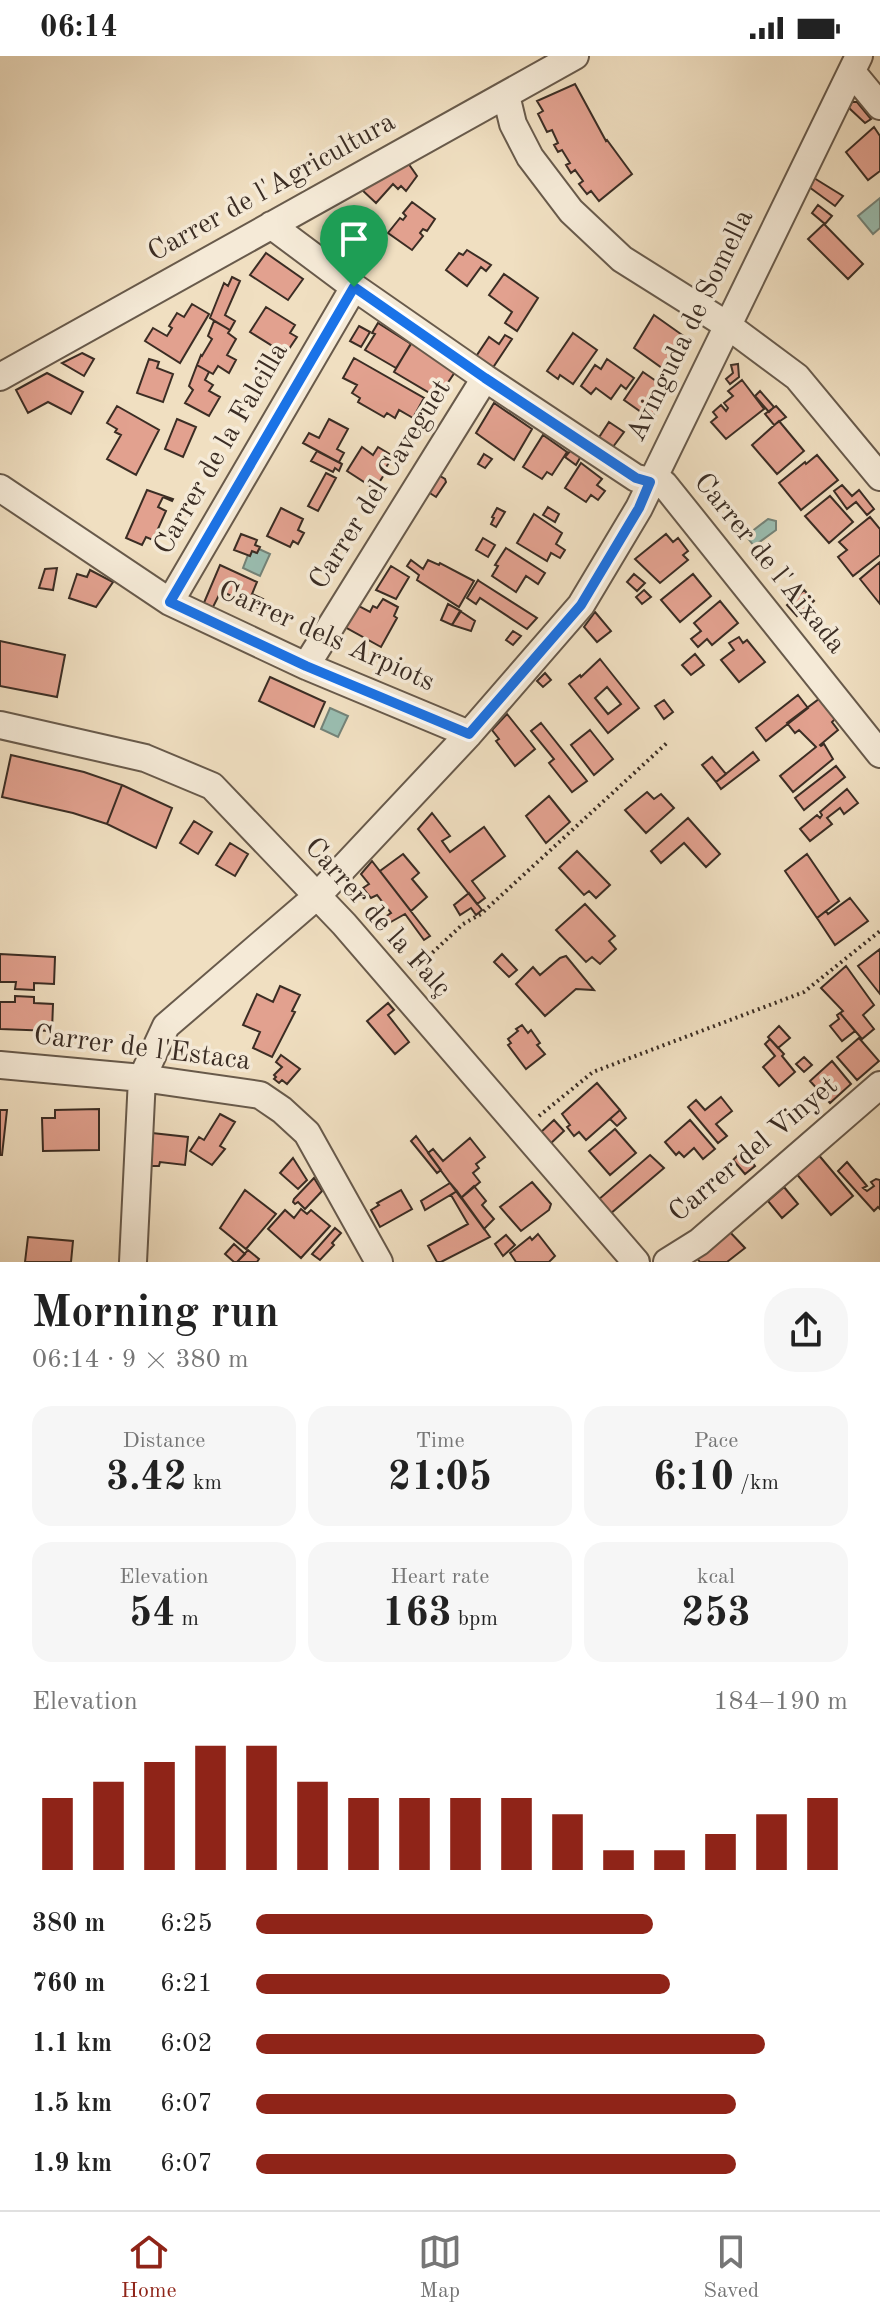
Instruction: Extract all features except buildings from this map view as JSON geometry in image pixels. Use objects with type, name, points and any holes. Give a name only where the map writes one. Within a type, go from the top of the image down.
[{"type":"street","name":"Carrer de l'Agricultura","points":[[0,377],[575,56]]},
{"type":"street","points":[[856,64],[880,106]]},
{"type":"street","name":"Avinguda de Somella","points":[[133,1262],[142,1078],[166,1026],[317,896],[469,734],[581,605],[639,508],[856,64]]},
{"type":"street","points":[[506,95],[513,124],[530,157],[571,211],[622,259],[727,325],[797,377],[880,477]]},
{"type":"street","name":"Carrer de l'Aixada","points":[[271,225],[485,378],[636,478],[664,484],[880,754]]},
{"type":"street","name":"Carrer de la Falcilla","points":[[170,602],[354,287]]},
{"type":"street","name":"Carrer del Caveguet","points":[[306,666],[485,378]]},
{"type":"street","name":"Carrer dels Arpiots","points":[[0,488],[170,602],[306,666],[469,734]]},
{"type":"street","name":"Carrer de la Falç","points":[[0,725],[145,758],[212,786],[344,924],[636,1262]]},
{"type":"street","name":"Carrer de l'Estaca","points":[[0,1065],[142,1078],[260,1095],[307,1133],[379,1262]]},
{"type":"street","name":"Carrer del Vinyet","points":[[667,1262],[699,1242],[880,1085]]},
{"type":"path","points":[[395,986],[463,924],[481,914],[669,741]]},
{"type":"path","points":[[536,1118],[593,1072],[804,992],[880,931]]},
{"type":"shaded area","points":[[880,198],[880,228],[873,234],[858,216]]},
{"type":"shaded area","points":[[768,519],[776,521],[776,530],[754,546],[746,536]]},
{"type":"shaded area","points":[[259,549],[270,554],[260,576],[243,568],[248,555],[252,551],[257,553]]},
{"type":"shaded area","points":[[330,708],[348,716],[338,737],[321,729]]},
{"type":"route","points":[[354,287],[636,478],[650,482],[639,508],[581,605],[469,734],[306,666],[170,602],[354,287]]}]
